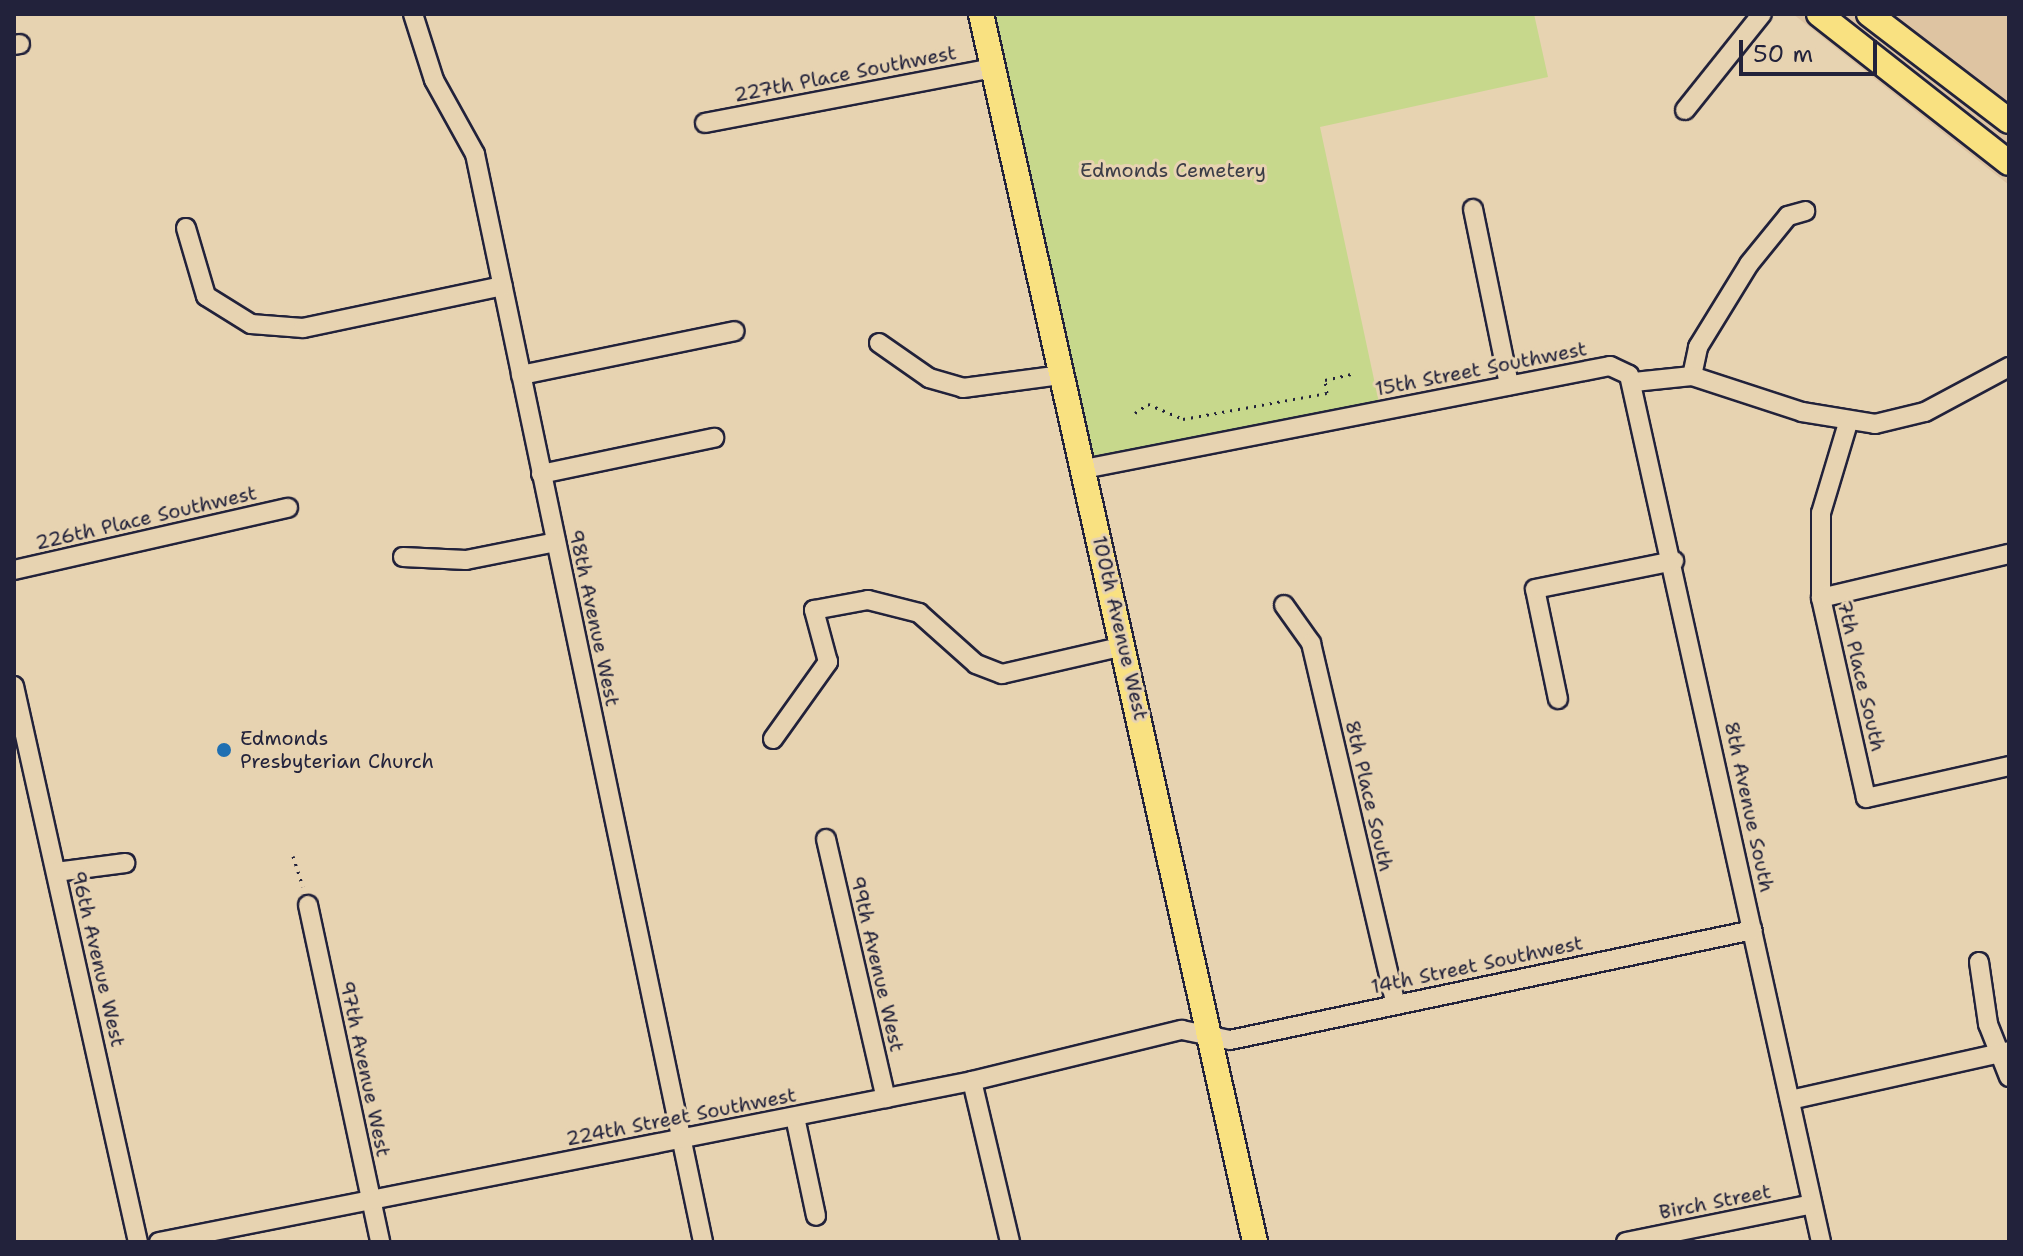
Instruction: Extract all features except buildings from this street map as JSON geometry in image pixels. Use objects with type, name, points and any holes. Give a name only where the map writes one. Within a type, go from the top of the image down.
[{"type":"main road","name":"100th Avenue West","points":[[981,14],[1255,1242]]},
{"type":"main road","points":[[1819,14],[2009,163]]},
{"type":"main road","points":[[1883,18],[2009,121]]},
{"type":"street","name":"98th Avenue West","points":[[413,14],[434,80],[475,154],[703,1242]]},
{"type":"street","points":[[1685,110],[1762,14]]},
{"type":"street","name":"227th Place Southwest","points":[[705,123],[993,68]]},
{"type":"street","points":[[1473,209],[1509,385]]},
{"type":"street","points":[[1692,376],[1698,347],[1749,264],[1788,216],[1805,211]]},
{"type":"street","points":[[186,228],[206,296],[251,324],[303,328],[503,286]]},
{"type":"street","points":[[521,375],[735,331]]},
{"type":"street","points":[[879,343],[929,378],[963,388],[1062,375]]},
{"type":"street","name":"15th Street Southwest","points":[[1084,469],[1613,366],[1634,382],[1692,376],[1848,423],[1925,412],[2009,367]]},
{"type":"street","name":"8th Avenue South","points":[[1634,382],[1821,1242]]},
{"type":"street","name":"7th Place South","points":[[1848,423],[1821,513],[1821,598],[1866,798],[2009,766]]},
{"type":"street","points":[[541,474],[714,438]]},
{"type":"street","name":"226th Place Southwest","points":[[14,570],[288,508]]},
{"type":"street","points":[[403,557],[466,560],[556,542]]},
{"type":"street","points":[[1821,598],[2009,554]]},
{"type":"street","points":[[1558,699],[1535,589],[1674,561]]},
{"type":"street","points":[[773,739],[828,662],[814,610],[868,600],[919,613],[976,664],[1002,674],[1124,646]]},
{"type":"street","name":"8th Place South","points":[[1284,605],[1311,643],[1396,1004]]},
{"type":"street","name":"96th Avenue West","points":[[14,686],[138,1242]]},
{"type":"street","name":"99th Avenue West","points":[[826,839],[886,1098]]},
{"type":"street","points":[[56,872],[125,863]]},
{"type":"street","name":"97th Avenue West","points":[[308,905],[380,1242]]},
{"type":"street","name":"14th Street Southwest","points":[[1209,1035],[1230,1040],[1753,930]]},
{"type":"street","points":[[1979,962],[1988,1024],[2006,1052],[2009,1077]]},
{"type":"street","name":"224th Street Southwest","points":[[159,1242],[972,1081],[1182,1030],[1209,1035]]},
{"type":"street","points":[[1790,1100],[2006,1052]]},
{"type":"street","points":[[972,1081],[1010,1242]]},
{"type":"street","points":[[795,1117],[816,1216]]},
{"type":"street","name":"Birch Street","points":[[1626,1242],[1812,1204]]},
{"type":"path","points":[[1135,413],[1148,404],[1183,419],[1327,393],[1325,380],[1351,374]]},
{"type":"path","points":[[293,856],[308,905]]},
{"type":"shaded area","points":[[1793,14],[2009,14],[2009,185]]},
{"type":"green space","name":"Edmonds Cemetery","points":[[982,14],[1534,14],[1548,77],[1320,127],[1381,412],[1084,469]]},
{"type":"place","name":"Edmonds Presbyterian Church","points":[[224,750]]}]
